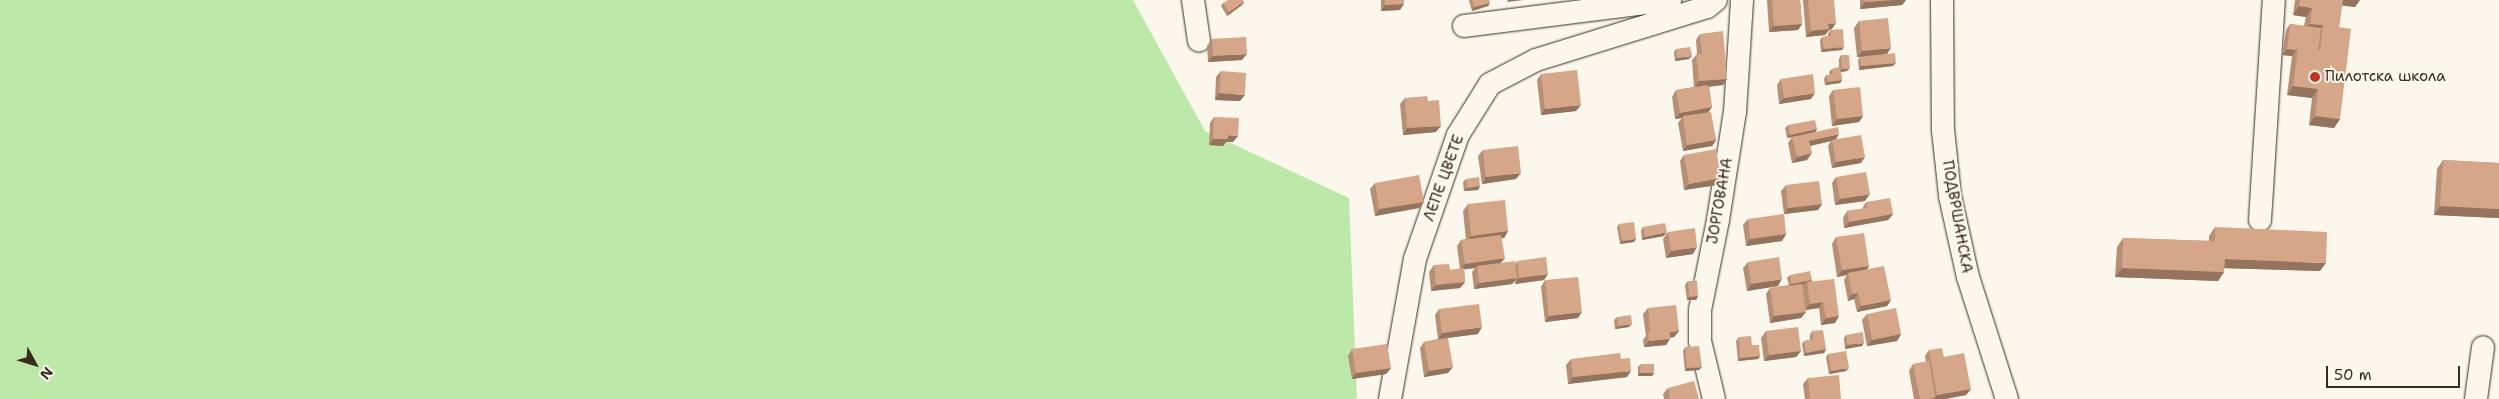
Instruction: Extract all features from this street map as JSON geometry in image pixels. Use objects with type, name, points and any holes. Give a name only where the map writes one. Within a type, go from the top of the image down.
[{"type":"street","points":[[1193,0],[1199,40]]},
{"type":"street","points":[[1464,26],[1670,0]]},
{"type":"street","name":"ЛЕПЕ ЦВЕТЕ","points":[[1390,399],[1415,260],[1458,135],[1490,84],[1536,60],[1707,7],[1716,0]]},
{"type":"street","name":"ЈОРГОВАНА","points":[[1714,399],[1700,341],[1700,310],[1718,220],[1735,112],[1742,0]]},
{"type":"street","name":"ПОДВРШАНСКА","points":[[1942,0],[1943,130],[1950,196],[1968,277],[2007,399]]},
{"type":"street","points":[[2260,220],[2274,0]]},
{"type":"street","points":[[2476,399],[2483,347]]},
{"type":"green space","points":[[0,0],[1133,0],[1205,131],[1349,198],[1357,399],[0,399]]},
{"type":"building","points":[[1228,0],[1243,0],[1244,2],[1229,12],[1223,3]]},
{"type":"building","points":[[1385,0],[1404,0],[1404,4],[1385,5]]},
{"type":"building","points":[[1472,0],[1489,0],[1490,3],[1474,7]]},
{"type":"building","points":[[1772,0],[1800,0],[1802,24],[1774,26]]},
{"type":"building","points":[[1808,0],[1834,0],[1836,23],[1828,24],[1829,29],[1811,31]]},
{"type":"building","points":[[1865,0],[1893,0],[1865,2]]},
{"type":"building","name":"Пилотска школа","points":[[2300,0],[2343,0],[2339,27],[2351,29],[2340,119],[2315,116],[2318,89],[2293,86],[2298,48],[2320,50],[2323,25],[2310,24],[2312,8],[2299,6]]},
{"type":"building","points":[[1888,18],[1891,48],[1862,51],[1859,21]]},
{"type":"building","points":[[2290,24],[2321,28],[2318,50],[2287,49]]},
{"type":"building","points":[[1843,29],[1844,47],[1824,49],[1822,37],[1831,36],[1830,30]]},
{"type":"building","points":[[1723,31],[1727,79],[1699,81],[1696,54],[1702,54],[1700,34]]},
{"type":"building","points":[[1246,37],[1247,54],[1213,56],[1212,39]]},
{"type":"building","points":[[1690,47],[1692,56],[1677,58],[1676,49]]},
{"type":"building","points":[[1895,53],[1896,63],[1861,66],[1860,57]]},
{"type":"building","points":[[1841,55],[1849,55],[1850,68],[1842,69]]},
{"type":"building","points":[[1840,67],[1842,80],[1828,82],[1826,75],[1833,74],[1832,69]]},
{"type":"building","points":[[1577,70],[1581,105],[1545,109],[1541,74]]},
{"type":"building","points":[[1221,71],[1246,73],[1245,95],[1219,93]]},
{"type":"building","points":[[1813,74],[1815,93],[1784,98],[1781,79]]},
{"type":"building","points":[[1708,85],[1712,107],[1680,113],[1676,90]]},
{"type":"building","points":[[1860,87],[1863,116],[1837,119],[1833,90]]},
{"type":"building","points":[[1427,96],[1428,101],[1439,100],[1441,126],[1407,128],[1405,98]]},
{"type":"building","points":[[1711,112],[1716,140],[1687,145],[1683,116]]},
{"type":"building","points":[[1214,117],[1239,118],[1238,136],[1228,135],[1228,139],[1213,139]]},
{"type":"building","points":[[1815,120],[1817,129],[1790,135],[1788,125]]},
{"type":"building","points":[[1838,127],[1839,134],[1809,141],[1812,153],[1797,157],[1792,137]]},
{"type":"building","points":[[1861,135],[1865,157],[1836,162],[1832,140]]},
{"type":"building","points":[[1518,146],[1521,173],[1486,177],[1483,150]]},
{"type":"building","points":[[1716,149],[1721,178],[1689,184],[1684,155]]},
{"type":"building","points":[[2443,160],[2499,163],[2499,209],[2440,206]]},
{"type":"building","points":[[1866,172],[1870,194],[1840,199],[1836,177]]},
{"type":"building","points":[[1419,175],[1424,202],[1379,209],[1375,183]]},
{"type":"building","points":[[1479,177],[1480,186],[1467,188],[1466,179]]},
{"type":"building","points":[[1819,181],[1822,204],[1788,208],[1786,185]]},
{"type":"building","points":[[1890,198],[1893,214],[1849,222],[1847,211],[1867,208],[1866,202]]},
{"type":"building","points":[[1505,200],[1508,231],[1471,236],[1468,204]]},
{"type":"building","points":[[1784,214],[1786,234],[1750,239],[1748,219]]},
{"type":"building","points":[[1634,222],[1636,239],[1622,241],[1619,224]]},
{"type":"building","points":[[1665,223],[1667,232],[1645,237],[1643,227]]},
{"type":"building","points":[[2215,227],[2327,232],[2326,263],[2225,259],[2224,272],[2122,268],[2123,238],[2215,241]]},
{"type":"building","points":[[1695,228],[1697,247],[1671,251],[1668,232]]},
{"type":"building","points":[[1864,233],[1869,266],[1842,270],[1836,237]]},
{"type":"building","points":[[1501,235],[1505,258],[1465,264],[1461,240]]},
{"type":"building","points":[[1546,257],[1548,274],[1519,278],[1517,261]]},
{"type":"building","points":[[1779,257],[1782,279],[1751,284],[1748,262]]},
{"type":"building","points":[[1515,261],[1517,278],[1479,283],[1477,266]]},
{"type":"building","points":[[1449,264],[1450,270],[1464,268],[1465,282],[1436,285],[1434,265]]},
{"type":"building","points":[[1884,266],[1891,300],[1861,306],[1858,293],[1852,294],[1848,273]]},
{"type":"building","points":[[1810,271],[1812,280],[1791,284],[1790,275]]},
{"type":"building","points":[[1578,277],[1582,312],[1549,316],[1545,280]]},
{"type":"building","points":[[1834,279],[1839,316],[1826,318],[1823,302],[1810,304],[1807,282]]},
{"type":"building","points":[[1688,281],[1697,281],[1698,296],[1689,297]]},
{"type":"building","points":[[1802,284],[1806,312],[1774,316],[1770,288]]},
{"type":"building","points":[[1479,304],[1482,327],[1442,333],[1439,309]]},
{"type":"building","points":[[1676,305],[1679,331],[1670,332],[1670,339],[1649,341],[1648,308]]},
{"type":"building","points":[[1896,308],[1901,334],[1872,340],[1867,314]]},
{"type":"building","points":[[1631,315],[1632,324],[1618,326],[1617,317]]},
{"type":"building","points":[[1798,327],[1801,351],[1769,355],[1766,331]]},
{"type":"building","points":[[1823,330],[1826,349],[1806,353],[1804,341],[1813,339],[1812,331]]},
{"type":"building","points":[[1863,332],[1864,343],[1847,345],[1846,335]]},
{"type":"building","points":[[1751,336],[1752,345],[1759,345],[1760,356],[1740,358],[1739,337]]},
{"type":"building","points":[[1448,338],[1453,367],[1429,371],[1424,342]]},
{"type":"building","points":[[1387,344],[1391,368],[1356,373],[1352,349]]},
{"type":"building","points":[[1699,346],[1702,367],[1687,368],[1685,347]]},
{"type":"building","points":[[1942,348],[1944,357],[1964,353],[1971,389],[1937,395],[1929,350]]},
{"type":"building","points":[[1846,351],[1849,368],[1831,371],[1828,354]]},
{"type":"building","points":[[1620,353],[1621,359],[1630,358],[1631,371],[1573,377],[1571,359]]},
{"type":"building","points":[[1929,361],[1935,397],[1920,399],[1913,364]]},
{"type":"building","points":[[1641,364],[1654,364],[1654,373],[1640,373]]},
{"type":"building","points":[[1839,375],[1841,399],[1810,399],[1808,378]]},
{"type":"building","points":[[1694,381],[1699,399],[1670,399],[1668,388]]},
{"type":"place","name":"Пилотска школа","points":[[2315,77]]}]
